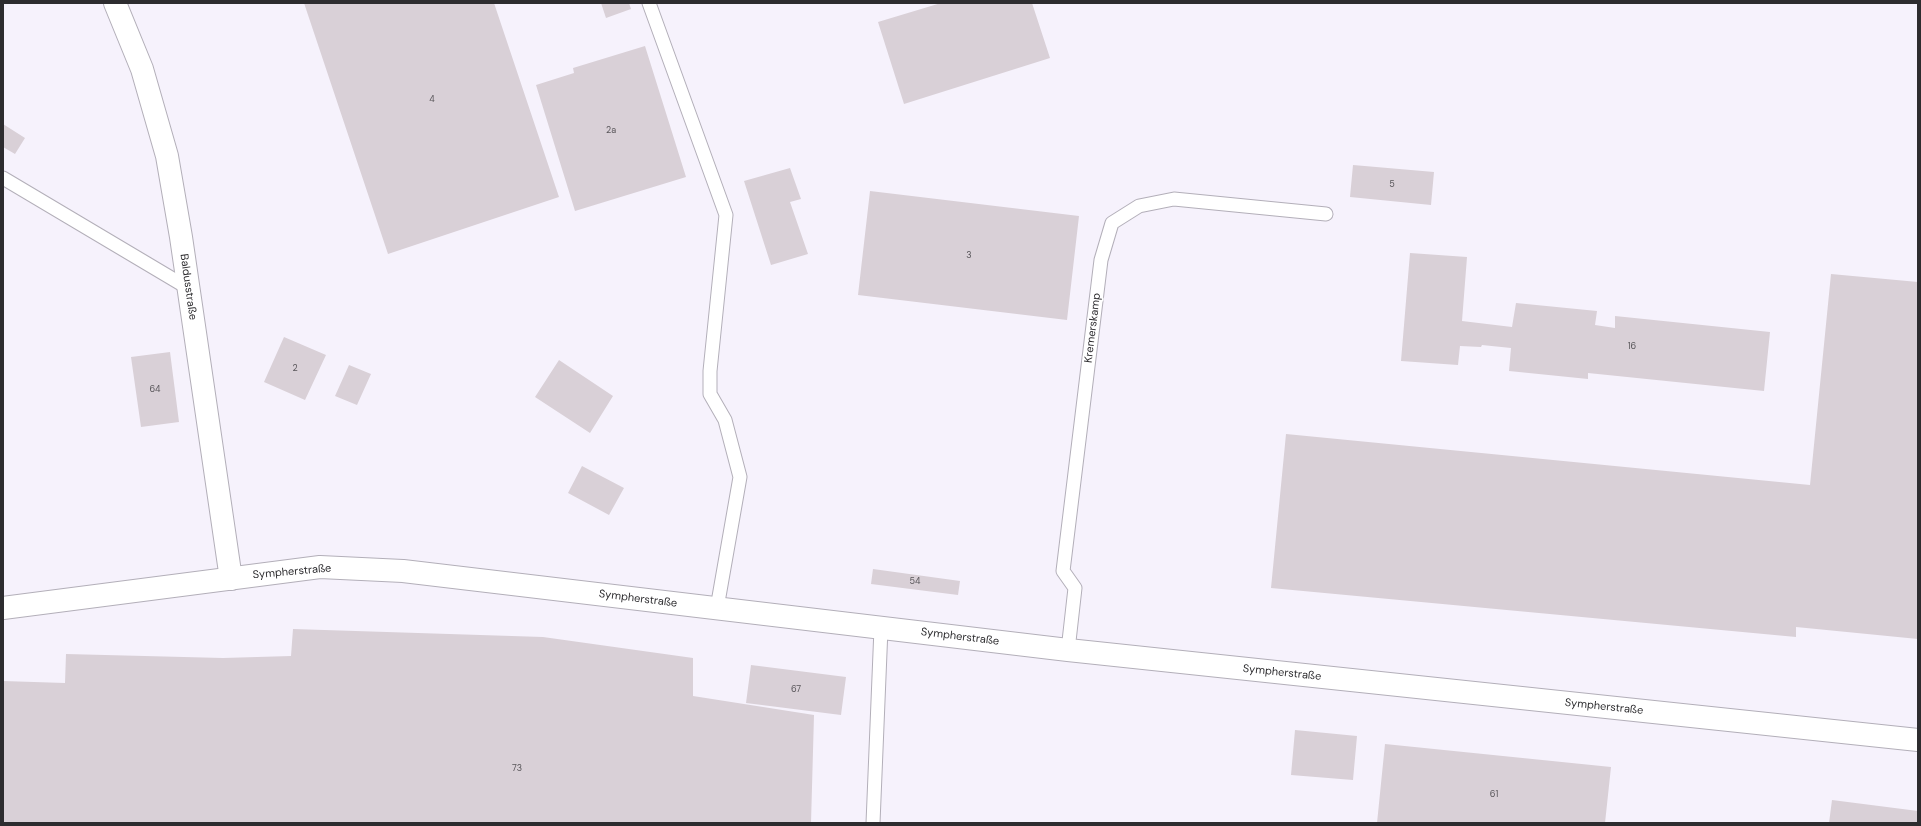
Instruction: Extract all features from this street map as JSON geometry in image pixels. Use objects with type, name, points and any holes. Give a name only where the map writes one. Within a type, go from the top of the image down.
[{"type":"street","name":"Baldusstraße","points":[[115,3],[142,69],[167,156],[231,579]]},
{"type":"street","name":"Sympherstraße","points":[[3,608],[320,567],[403,571],[1068,650],[1918,740]]},
{"type":"lane","points":[[649,3],[726,215],[710,371],[710,394],[725,420],[740,477],[717,608]]},
{"type":"lane","points":[[3,178],[188,288]]},
{"type":"lane","name":"Kremerskamp","points":[[1068,650],[1074,588],[1063,571],[1101,260],[1112,223],[1139,206],[1174,199],[1326,214]]},
{"type":"lane","points":[[873,823],[881,628]]},
{"type":"building","points":[[304,3],[494,3],[559,197],[388,254]]},
{"type":"building","points":[[601,3],[629,3],[631,9],[606,18]]},
{"type":"building","points":[[941,3],[1032,3],[1050,58],[904,104],[878,22]]},
{"type":"building","points":[[645,46],[686,177],[575,211],[536,85],[574,73],[573,68]]},
{"type":"building","points":[[3,124],[25,138],[15,154],[3,147]]},
{"type":"building","points":[[1353,165],[1434,172],[1431,205],[1350,197]]},
{"type":"building","points":[[790,168],[801,199],[790,202],[808,254],[771,265],[744,181]]},
{"type":"building","points":[[870,191],[1079,216],[1067,320],[858,295]]},
{"type":"building","points":[[1410,253],[1467,257],[1462,321],[1512,327],[1516,303],[1597,311],[1595,325],[1615,328],[1615,316],[1770,332],[1764,391],[1588,373],[1588,379],[1509,371],[1511,348],[1482,345],[1481,347],[1460,346],[1458,365],[1401,361]]},
{"type":"building","points":[[1831,274],[1918,282],[1918,639],[1796,627],[1796,637],[1271,588],[1286,434],[1810,485]]},
{"type":"building","points":[[284,337],[326,355],[305,400],[264,382]]},
{"type":"building","points":[[170,352],[179,422],[141,427],[131,357]]},
{"type":"building","points":[[559,360],[613,396],[590,433],[535,397]]},
{"type":"building","points":[[349,365],[371,374],[357,405],[335,396]]},
{"type":"building","points":[[582,466],[624,488],[609,515],[568,493]]},
{"type":"building","points":[[873,569],[960,581],[958,595],[871,584]]},
{"type":"building","points":[[293,629],[543,637],[693,658],[693,696],[814,715],[811,823],[3,823],[3,681],[65,683],[66,654],[223,658],[291,656]]},
{"type":"building","points":[[751,665],[846,677],[841,715],[746,703]]},
{"type":"building","points":[[1295,730],[1357,736],[1353,780],[1291,775]]},
{"type":"building","points":[[1385,744],[1611,767],[1605,823],[1377,823]]},
{"type":"building","points":[[1832,800],[1918,811],[1918,823],[1829,823]]}]
